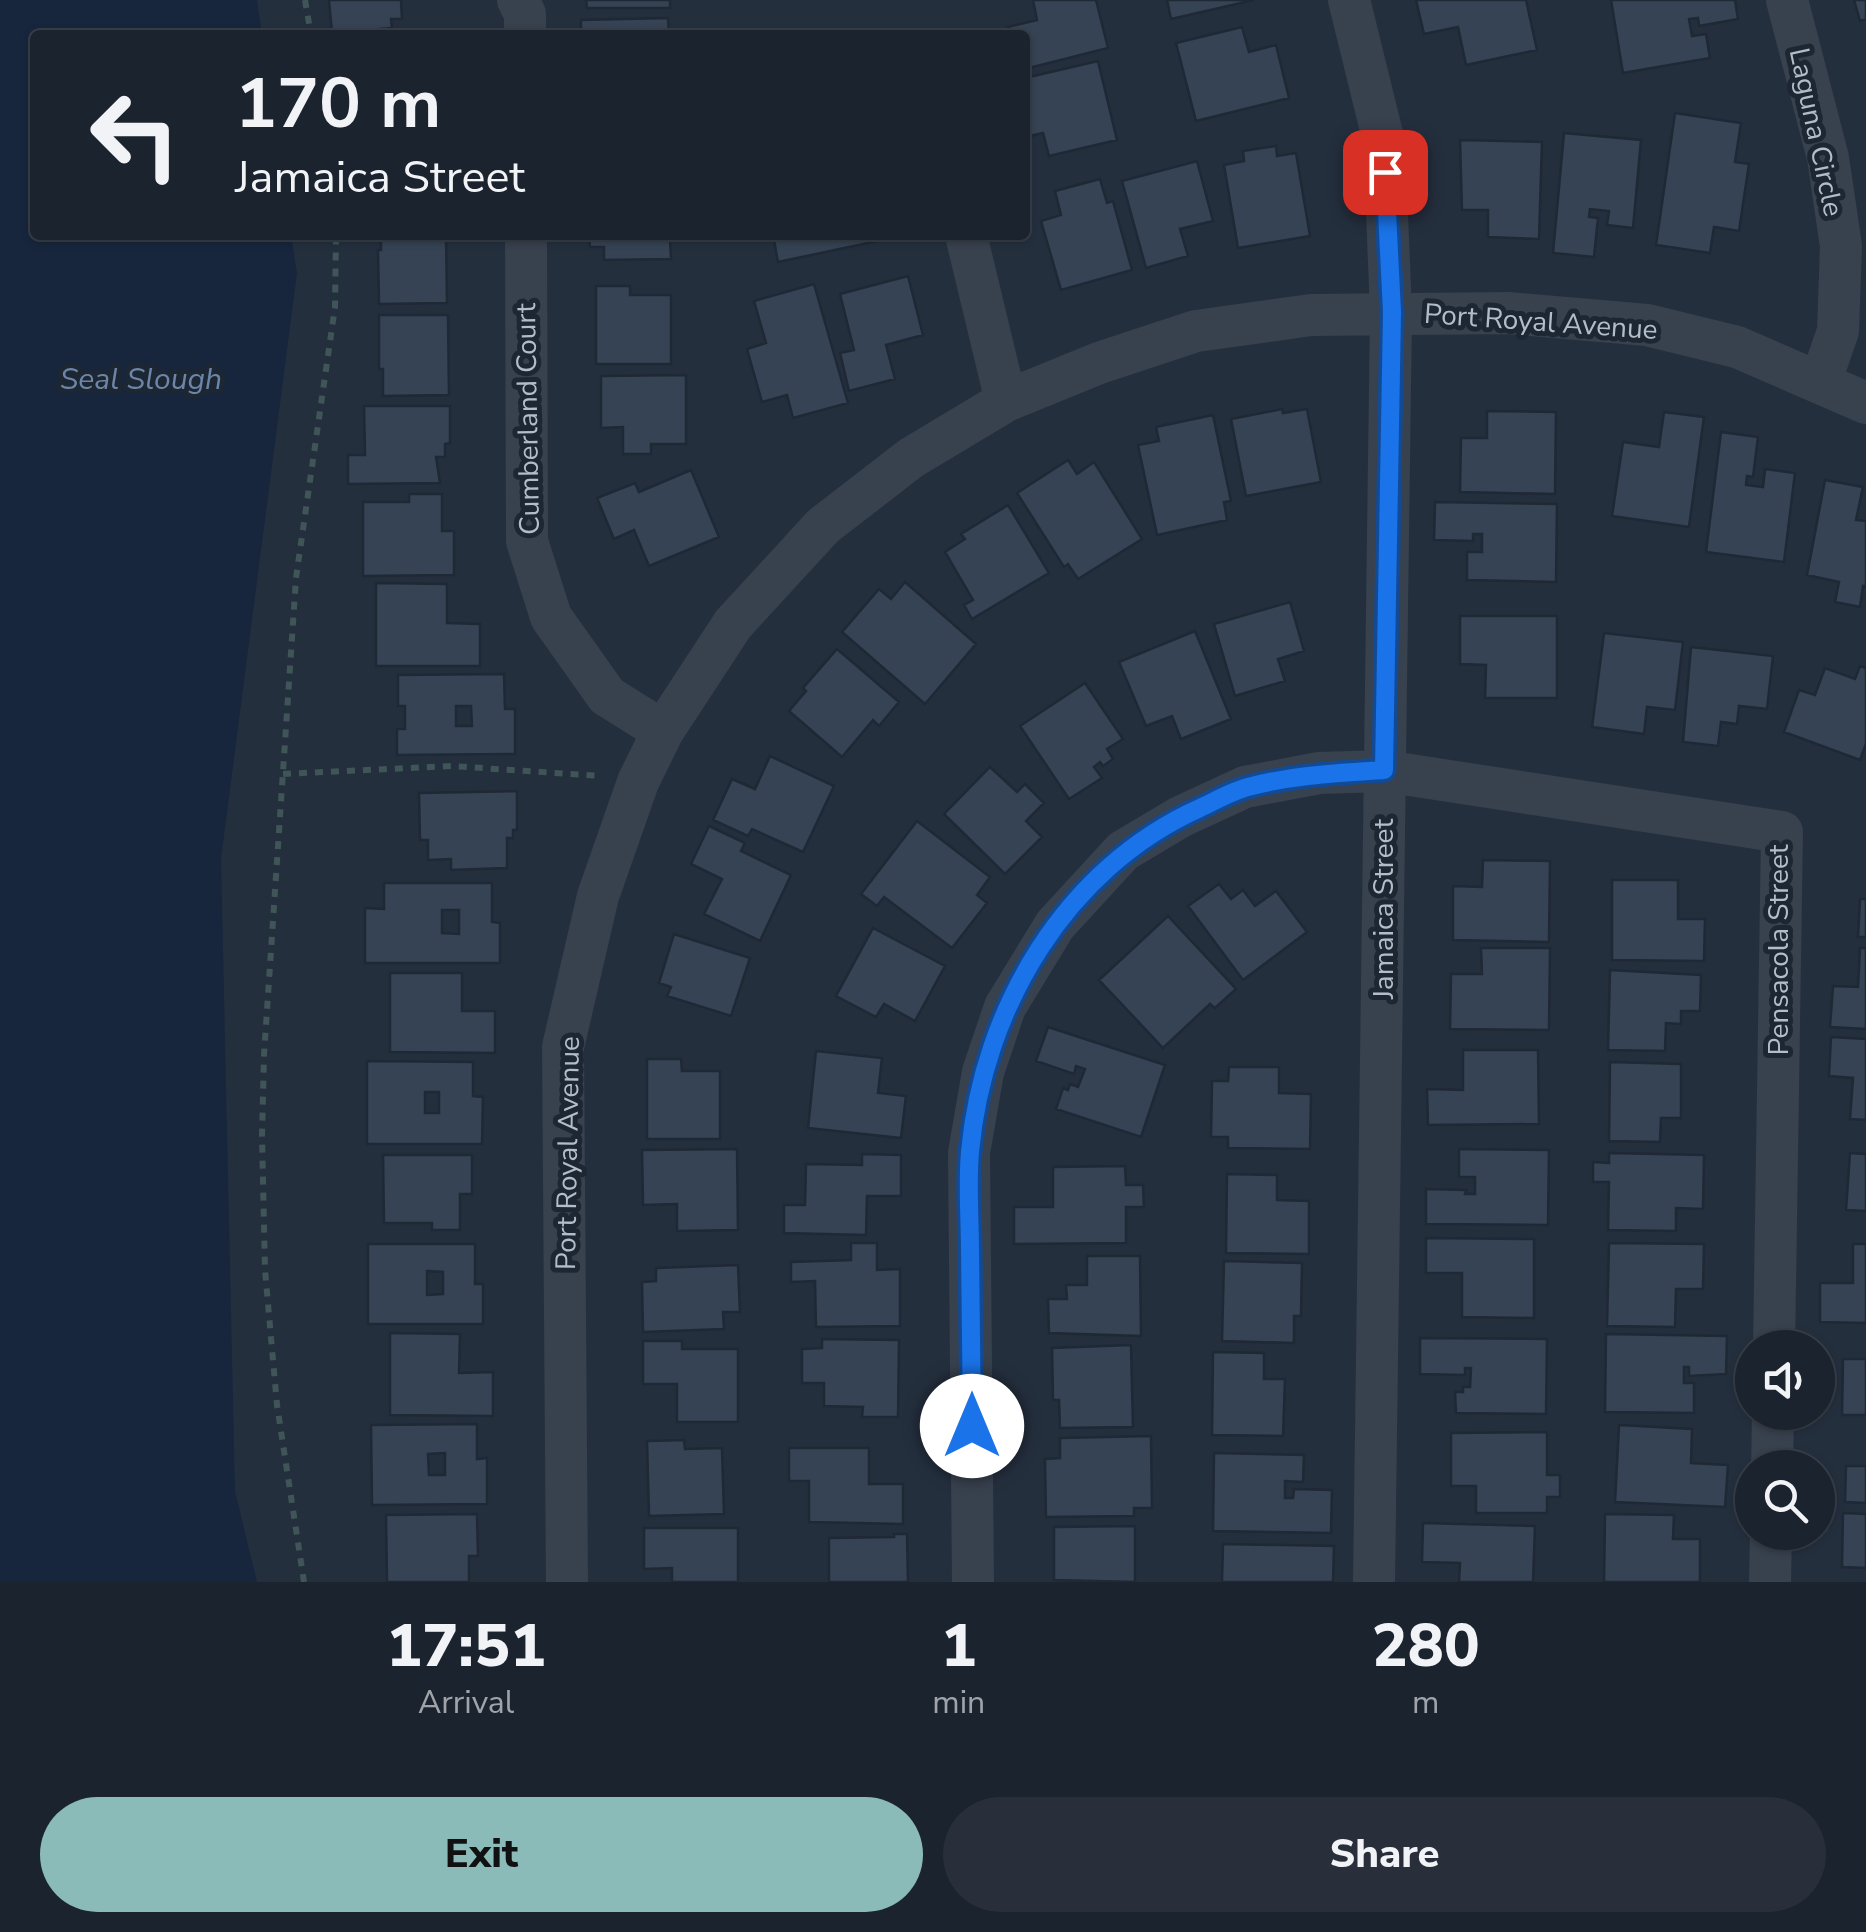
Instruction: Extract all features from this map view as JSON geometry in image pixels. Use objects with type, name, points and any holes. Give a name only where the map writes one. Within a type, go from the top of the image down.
[{"type":"street","points":[[518,0],[525,14],[525,30]]},
{"type":"street","name":"Jamaica Street","points":[[1349,0],[1384,142],[1392,312],[1374,1582]]},
{"type":"street","name":"Laguna Circle","points":[[1787,0],[1828,158],[1840,246],[1838,332],[1820,382]]},
{"type":"street","name":"Cumberland Court","points":[[526,240],[526,541],[551,616],[606,696],[663,732]]},
{"type":"street","points":[[967,240],[1006,401]]},
{"type":"street","name":"Port Royal Avenue","points":[[567,1582],[563,1047],[598,896],[638,782],[663,732],[733,624],[822,526],[911,458],[1006,401],[1099,363],[1196,331],[1311,315],[1508,313],[1647,325],[1736,347],[1866,403]]},
{"type":"street","points":[[973,1582],[970,1152],[983,1072],[1005,1007],[1055,925],[1123,852],[1180,817],[1245,787],[1319,773],[1384,770]]},
{"type":"street","name":"Pensacola Street","points":[[1384,770],[1782,832],[1774,1330]]},
{"type":"street","points":[[1770,1582],[1771,1550]]},
{"type":"path","points":[[306,0],[310,30]]},
{"type":"path","points":[[304,1582],[277,1404],[266,1270],[264,1055],[296,578],[335,307],[336,240]]},
{"type":"path","points":[[283,774],[451,766],[583,772],[638,782]]},
{"type":"water","name":"Seal Slough","points":[[0,0],[257,0],[261,30],[30,30],[30,240],[292,240],[297,273],[221,859],[235,1491],[257,1582],[0,1582]]},
{"type":"building","points":[[329,0],[401,0],[402,19],[391,19],[392,28],[332,30]]},
{"type":"building","points":[[586,0],[670,0],[670,8],[587,8]]},
{"type":"building","points":[[1033,0],[1096,0],[1108,48],[1030,68],[1030,30],[1008,27],[1037,20]]},
{"type":"building","points":[[1167,0],[1254,0],[1171,19]]},
{"type":"building","points":[[1416,0],[1526,0],[1537,50],[1466,65],[1458,27],[1424,34]]},
{"type":"building","points":[[1611,0],[1735,0],[1738,19],[1699,26],[1698,18],[1689,19],[1692,36],[1706,34],[1710,58],[1623,73]]},
{"type":"building","points":[[1854,0],[1866,0],[1866,19],[1860,21]]},
{"type":"building","points":[[668,18],[669,30],[581,30],[581,20]]},
{"type":"building","points":[[1242,27],[1249,52],[1276,45],[1289,98],[1196,121],[1176,43]]},
{"type":"building","points":[[1098,61],[1117,140],[1049,156],[1043,133],[1030,136],[1030,77]]},
{"type":"building","points":[[1675,113],[1741,123],[1735,162],[1749,164],[1739,231],[1714,227],[1710,253],[1656,245]]},
{"type":"building","points":[[1564,133],[1641,140],[1633,228],[1607,225],[1609,211],[1590,209],[1589,217],[1598,218],[1594,257],[1553,253]]},
{"type":"building","points":[[1460,140],[1542,142],[1539,239],[1488,237],[1488,210],[1462,210]]},
{"type":"building","points":[[1276,146],[1277,156],[1296,153],[1310,236],[1238,248],[1224,165],[1244,161],[1243,151]]},
{"type":"building","points":[[1197,161],[1213,221],[1180,229],[1188,256],[1146,268],[1122,181]]},
{"type":"building","points":[[1100,179],[1107,203],[1113,201],[1132,270],[1061,290],[1041,221],[1061,215],[1055,191]]},
{"type":"building","points":[[381,240],[446,240],[447,303],[379,304]]},
{"type":"building","points":[[589,240],[670,240],[671,259],[604,260],[604,247],[590,247]]},
{"type":"building","points":[[774,240],[882,240],[778,262]]},
{"type":"building","points":[[908,276],[923,335],[886,345],[895,379],[849,391],[840,353],[854,350],[840,294]]},
{"type":"building","points":[[814,284],[848,403],[793,418],[787,395],[762,402],[747,349],[766,343],[754,301]]},
{"type":"building","points":[[596,286],[630,286],[630,295],[671,295],[671,364],[596,364]]},
{"type":"building","points":[[379,315],[448,315],[449,395],[383,396]]},
{"type":"building","points":[[686,375],[686,444],[651,444],[651,454],[623,454],[623,427],[601,428],[601,376]]},
{"type":"building","points":[[364,406],[450,406],[450,443],[445,444],[445,457],[436,457],[440,483],[348,484],[348,455],[365,455]]},
{"type":"building","points":[[1282,409],[1283,413],[1307,409],[1321,482],[1246,496],[1231,419]]},
{"type":"building","points":[[1487,411],[1556,412],[1555,494],[1460,492],[1461,438],[1487,438]]},
{"type":"building","points":[[1664,412],[1704,417],[1689,527],[1612,516],[1623,442],[1659,447]]},
{"type":"building","points":[[1213,415],[1231,501],[1224,502],[1227,520],[1157,535],[1138,445],[1159,441],[1156,427]]},
{"type":"building","points":[[1721,432],[1758,437],[1753,477],[1747,476],[1746,485],[1763,487],[1765,469],[1795,473],[1784,562],[1706,552]]},
{"type":"building","points":[[1068,460],[1077,474],[1094,462],[1142,539],[1078,579],[1068,564],[1064,567],[1017,493]]},
{"type":"building","points":[[691,470],[719,537],[649,566],[634,530],[614,539],[597,498],[635,483],[639,492]]},
{"type":"building","points":[[1825,480],[1863,487],[1856,520],[1866,521],[1866,587],[1863,586],[1860,607],[1835,602],[1839,582],[1807,575]]},
{"type":"building","points":[[409,494],[442,494],[442,531],[454,531],[454,575],[363,576],[363,502],[409,502]]},
{"type":"building","points":[[1435,502],[1557,504],[1556,582],[1467,580],[1467,552],[1482,552],[1482,534],[1473,534],[1473,541],[1434,540]]},
{"type":"building","points":[[1008,505],[1049,573],[972,619],[964,605],[973,600],[945,552],[965,539],[961,534]]},
{"type":"building","points":[[905,582],[976,644],[925,704],[842,632],[879,589],[891,599]]},
{"type":"building","points":[[376,583],[447,584],[447,623],[480,624],[480,666],[376,666]]},
{"type":"building","points":[[1290,602],[1304,651],[1278,659],[1285,681],[1235,696],[1214,624]]},
{"type":"building","points":[[1460,616],[1557,616],[1557,698],[1485,698],[1486,665],[1460,664]]},
{"type":"building","points":[[1195,631],[1231,719],[1181,739],[1172,716],[1146,726],[1119,662]]},
{"type":"building","points":[[1604,633],[1683,642],[1675,710],[1647,707],[1644,734],[1592,727]]},
{"type":"building","points":[[1691,647],[1773,656],[1767,709],[1739,706],[1737,724],[1721,722],[1718,746],[1683,742]]},
{"type":"building","points":[[837,649],[899,702],[879,726],[873,720],[842,757],[789,711],[806,691],[803,688]]},
{"type":"building","points":[[1860,666],[1866,668],[1866,744],[1860,760],[1784,732],[1799,690],[1815,695],[1825,668],[1855,679]]},
{"type":"building","points":[[504,674],[505,709],[515,709],[515,754],[397,755],[397,729],[405,729],[405,706],[398,706],[398,675]],"holes":[[[456,706],[471,706],[472,726],[456,726]]]},
{"type":"building","points":[[1085,683],[1123,739],[1107,749],[1113,759],[1094,767],[1102,778],[1069,799],[1020,726]]},
{"type":"building","points":[[770,756],[834,786],[803,852],[752,829],[748,836],[713,820],[732,779],[755,789]]},
{"type":"building","points":[[990,767],[1017,792],[1025,784],[1044,803],[1026,821],[1042,837],[1005,874],[944,814]]},
{"type":"building","points":[[517,791],[517,830],[513,830],[513,838],[507,838],[507,868],[451,870],[451,859],[428,860],[428,840],[420,840],[419,793]]},
{"type":"building","points":[[917,821],[990,877],[977,895],[987,903],[952,948],[884,897],[877,906],[861,894]]},
{"type":"building","points":[[709,826],[745,843],[741,851],[791,875],[760,941],[704,914],[722,879],[691,864]]},
{"type":"building","points":[[1483,860],[1550,861],[1549,942],[1453,940],[1453,886],[1482,887]]},
{"type":"building","points":[[1612,880],[1678,880],[1678,919],[1705,919],[1704,961],[1612,960]]},
{"type":"building","points":[[384,883],[492,883],[492,922],[500,923],[500,963],[365,963],[365,908],[384,909]],"holes":[[[442,910],[459,910],[459,934],[442,933]]]},
{"type":"building","points":[[1219,884],[1231,899],[1243,890],[1255,906],[1276,891],[1307,932],[1243,980],[1188,906]]},
{"type":"building","points":[[1860,899],[1866,899],[1866,937],[1858,937]]},
{"type":"building","points":[[1168,916],[1236,989],[1215,1008],[1210,1004],[1163,1048],[1099,980]]},
{"type":"building","points":[[873,928],[945,966],[915,1021],[884,1004],[876,1017],[836,996]]},
{"type":"building","points":[[674,934],[750,958],[731,1016],[667,996],[671,987],[659,983]]},
{"type":"building","points":[[1481,948],[1550,948],[1549,1030],[1450,1029],[1451,974],[1482,974]]},
{"type":"building","points":[[1860,948],[1866,948],[1866,1029],[1830,1027],[1833,986],[1858,987]]},
{"type":"building","points":[[1610,970],[1701,975],[1700,1011],[1681,1011],[1681,1024],[1666,1023],[1665,1051],[1608,1050]]},
{"type":"building","points":[[390,973],[462,973],[462,1011],[495,1011],[495,1053],[390,1052]]},
{"type":"building","points":[[1048,1027],[1165,1065],[1141,1137],[1056,1109],[1063,1088],[1068,1090],[1070,1084],[1078,1087],[1085,1069],[1076,1066],[1074,1074],[1036,1061]]},
{"type":"building","points":[[1831,1037],[1866,1039],[1866,1120],[1850,1119],[1853,1078],[1829,1076]]},
{"type":"building","points":[[1463,1050],[1538,1050],[1539,1124],[1428,1125],[1427,1089],[1463,1090]]},
{"type":"building","points":[[816,1051],[882,1058],[878,1093],[906,1096],[901,1138],[808,1128]]},
{"type":"building","points":[[647,1059],[681,1059],[682,1071],[720,1071],[720,1139],[647,1139]]},
{"type":"building","points":[[367,1061],[473,1062],[473,1096],[483,1097],[482,1144],[367,1144]],"holes":[[[425,1092],[439,1092],[439,1113],[425,1113]]]},
{"type":"building","points":[[1610,1062],[1681,1064],[1681,1118],[1661,1118],[1660,1142],[1609,1141]]},
{"type":"building","points":[[1229,1067],[1279,1067],[1279,1093],[1311,1094],[1310,1149],[1228,1148],[1228,1137],[1211,1137],[1212,1081],[1228,1081]]},
{"type":"building","points":[[737,1149],[738,1230],[677,1231],[677,1204],[643,1205],[642,1150]]},
{"type":"building","points":[[1459,1149],[1549,1150],[1548,1225],[1426,1224],[1426,1189],[1466,1190],[1465,1194],[1475,1194],[1475,1177],[1459,1177]]},
{"type":"building","points":[[1609,1153],[1704,1155],[1703,1209],[1676,1208],[1676,1231],[1608,1230],[1609,1182],[1593,1182],[1593,1162],[1609,1163]]},
{"type":"building","points":[[1850,1153],[1866,1154],[1866,1211],[1846,1210]]},
{"type":"building","points":[[862,1154],[901,1155],[901,1196],[867,1196],[866,1235],[784,1233],[784,1205],[805,1205],[806,1164],[862,1165]]},
{"type":"building","points":[[383,1155],[472,1155],[472,1194],[460,1194],[460,1230],[432,1230],[432,1223],[384,1223]]},
{"type":"building","points":[[1125,1166],[1126,1185],[1143,1185],[1144,1207],[1126,1207],[1126,1243],[1014,1244],[1014,1207],[1053,1207],[1053,1167]]},
{"type":"building","points":[[1227,1174],[1277,1175],[1277,1200],[1309,1201],[1309,1254],[1226,1253]]},
{"type":"building","points":[[1426,1238],[1534,1239],[1534,1318],[1462,1317],[1462,1273],[1426,1273]]},
{"type":"building","points":[[851,1243],[877,1243],[877,1270],[900,1269],[900,1326],[816,1327],[815,1281],[791,1282],[791,1262],[851,1260]]},
{"type":"building","points":[[1609,1243],[1704,1244],[1703,1289],[1676,1289],[1675,1327],[1607,1326]]},
{"type":"building","points":[[368,1244],[475,1244],[475,1284],[483,1284],[483,1324],[368,1324]],"holes":[[[427,1271],[443,1272],[443,1294],[427,1295]]]},
{"type":"building","points":[[1853,1244],[1866,1244],[1866,1323],[1820,1322],[1820,1283],[1853,1283]]},
{"type":"building","points":[[1087,1256],[1140,1256],[1141,1336],[1049,1333],[1048,1299],[1067,1299],[1066,1285],[1087,1285]]},
{"type":"building","points":[[1224,1261],[1302,1263],[1301,1316],[1294,1316],[1294,1343],[1222,1341]]},
{"type":"building","points":[[738,1265],[740,1312],[723,1312],[724,1329],[643,1332],[642,1282],[656,1281],[656,1268]]},
{"type":"building","points":[[390,1333],[460,1334],[459,1373],[493,1372],[493,1416],[390,1415]]},
{"type":"building","points":[[1606,1334],[1727,1336],[1726,1374],[1689,1376],[1689,1367],[1684,1367],[1684,1383],[1694,1383],[1694,1413],[1605,1412]]},
{"type":"building","points":[[1420,1338],[1547,1339],[1546,1414],[1456,1413],[1455,1392],[1470,1387],[1471,1368],[1465,1368],[1465,1375],[1420,1374]]},
{"type":"building","points":[[822,1339],[899,1340],[898,1417],[862,1417],[863,1407],[824,1406],[824,1383],[802,1383],[802,1349],[822,1348]]},
{"type":"building","points":[[643,1341],[682,1341],[682,1349],[738,1349],[738,1422],[677,1422],[677,1384],[643,1384]]},
{"type":"building","points":[[1131,1345],[1133,1427],[1060,1428],[1059,1400],[1053,1400],[1052,1348]]},
{"type":"building","points":[[1213,1352],[1264,1353],[1264,1379],[1285,1379],[1283,1436],[1212,1435]]},
{"type":"building","points":[[1843,1359],[1866,1359],[1866,1415],[1842,1415]]},
{"type":"building","points":[[477,1424],[477,1459],[487,1458],[487,1504],[372,1505],[371,1425]],"holes":[[[445,1453],[445,1475],[429,1475],[428,1454]]]},
{"type":"building","points":[[1619,1425],[1692,1429],[1691,1463],[1728,1465],[1725,1507],[1615,1502]]},
{"type":"building","points":[[1547,1432],[1547,1475],[1560,1475],[1560,1497],[1547,1497],[1547,1513],[1476,1513],[1476,1486],[1451,1486],[1451,1433]]},
{"type":"building","points":[[1151,1436],[1152,1508],[1134,1508],[1134,1516],[1046,1517],[1045,1459],[1060,1458],[1060,1438]]},
{"type":"building","points":[[684,1440],[685,1449],[722,1448],[724,1514],[649,1516],[647,1441]]},
{"type":"building","points":[[789,1448],[869,1448],[869,1484],[903,1484],[903,1524],[809,1522],[809,1481],[789,1481]]},
{"type":"building","points":[[1214,1453],[1304,1455],[1303,1482],[1285,1481],[1285,1498],[1293,1498],[1294,1489],[1332,1490],[1331,1533],[1213,1531]]},
{"type":"building","points":[[1846,1466],[1866,1466],[1866,1503],[1845,1502]]},
{"type":"building","points":[[1843,1513],[1866,1514],[1866,1568],[1842,1567]]},
{"type":"building","points":[[477,1514],[478,1556],[469,1556],[469,1582],[387,1582],[386,1515]]},
{"type":"building","points":[[1605,1514],[1674,1515],[1673,1539],[1700,1539],[1700,1582],[1604,1582]]},
{"type":"building","points":[[1423,1523],[1535,1526],[1533,1582],[1459,1582],[1460,1563],[1422,1562]]},
{"type":"building","points":[[1135,1526],[1135,1582],[1054,1580],[1054,1527]]},
{"type":"building","points":[[644,1528],[738,1528],[738,1582],[672,1582],[672,1568],[644,1569]]},
{"type":"building","points":[[907,1534],[908,1582],[829,1582],[829,1538]]},
{"type":"building","points":[[1223,1544],[1334,1546],[1333,1582],[1222,1582]]},
{"type":"route","points":[[972,1426],[970,1152],[978,1099],[1005,1007],[1055,925],[1123,852],[1180,817],[1245,787],[1319,773],[1384,770],[1392,312],[1385,172]]}]
